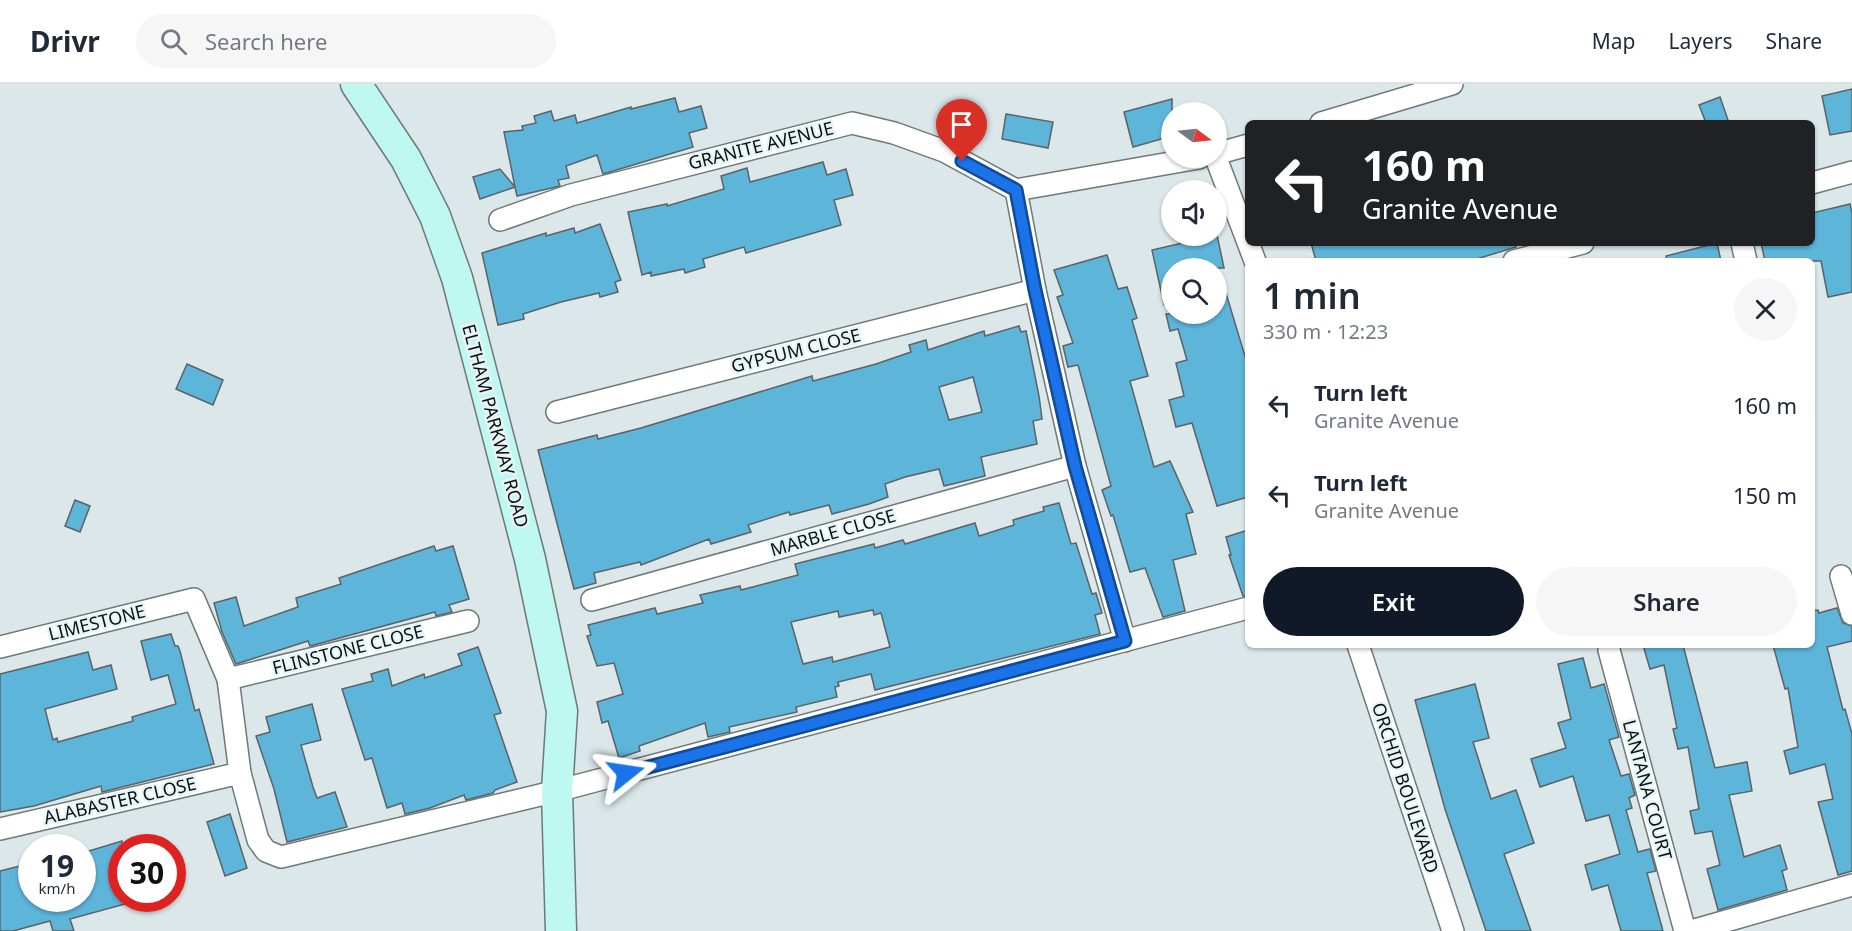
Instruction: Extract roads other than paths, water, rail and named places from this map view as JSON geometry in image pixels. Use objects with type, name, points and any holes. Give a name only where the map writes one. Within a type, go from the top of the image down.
[{"type":"street","name":"ELTHAM PARKWAY ROAD","points":[[357,84],[406,159],[435,216],[457,278],[530,559],[562,711],[557,791],[561,931]]},
{"type":"street","points":[[1331,120],[1452,84]]},
{"type":"street","name":"GRANITE AVENUE","points":[[500,220],[571,195],[852,123],[894,133],[944,151],[1016,190]]},
{"type":"street","points":[[1227,152],[1245,146]]},
{"type":"street","points":[[1125,641],[1075,466],[1035,290],[1016,190],[1161,165]]},
{"type":"street","points":[[1220,168],[1245,234]]},
{"type":"street","points":[[1815,182],[1852,172]]},
{"type":"street","points":[[1526,258],[1572,246]]},
{"type":"street","name":"GYPSUM CLOSE","points":[[557,412],[1035,290]]},
{"type":"street","name":"MARBLE CLOSE","points":[[592,600],[1075,466]]},
{"type":"street","points":[[1841,576],[1852,614]]},
{"type":"street","name":"LIMESTONE","points":[[0,647],[194,599],[228,679]]},
{"type":"street","points":[[228,679],[240,773],[258,840],[266,851],[281,857],[557,791],[1245,609]]},
{"type":"street","name":"FLINSTONE CLOSE","points":[[228,679],[468,621]]},
{"type":"street","name":"ORCHID BOULEVARD","points":[[1359,648],[1453,931]]},
{"type":"street","name":"LANTANA COURT","points":[[1609,650],[1685,931]]},
{"type":"street","name":"ALABASTER CLOSE","points":[[0,829],[240,773]]},
{"type":"street","points":[[1691,931],[1852,885]]}]
